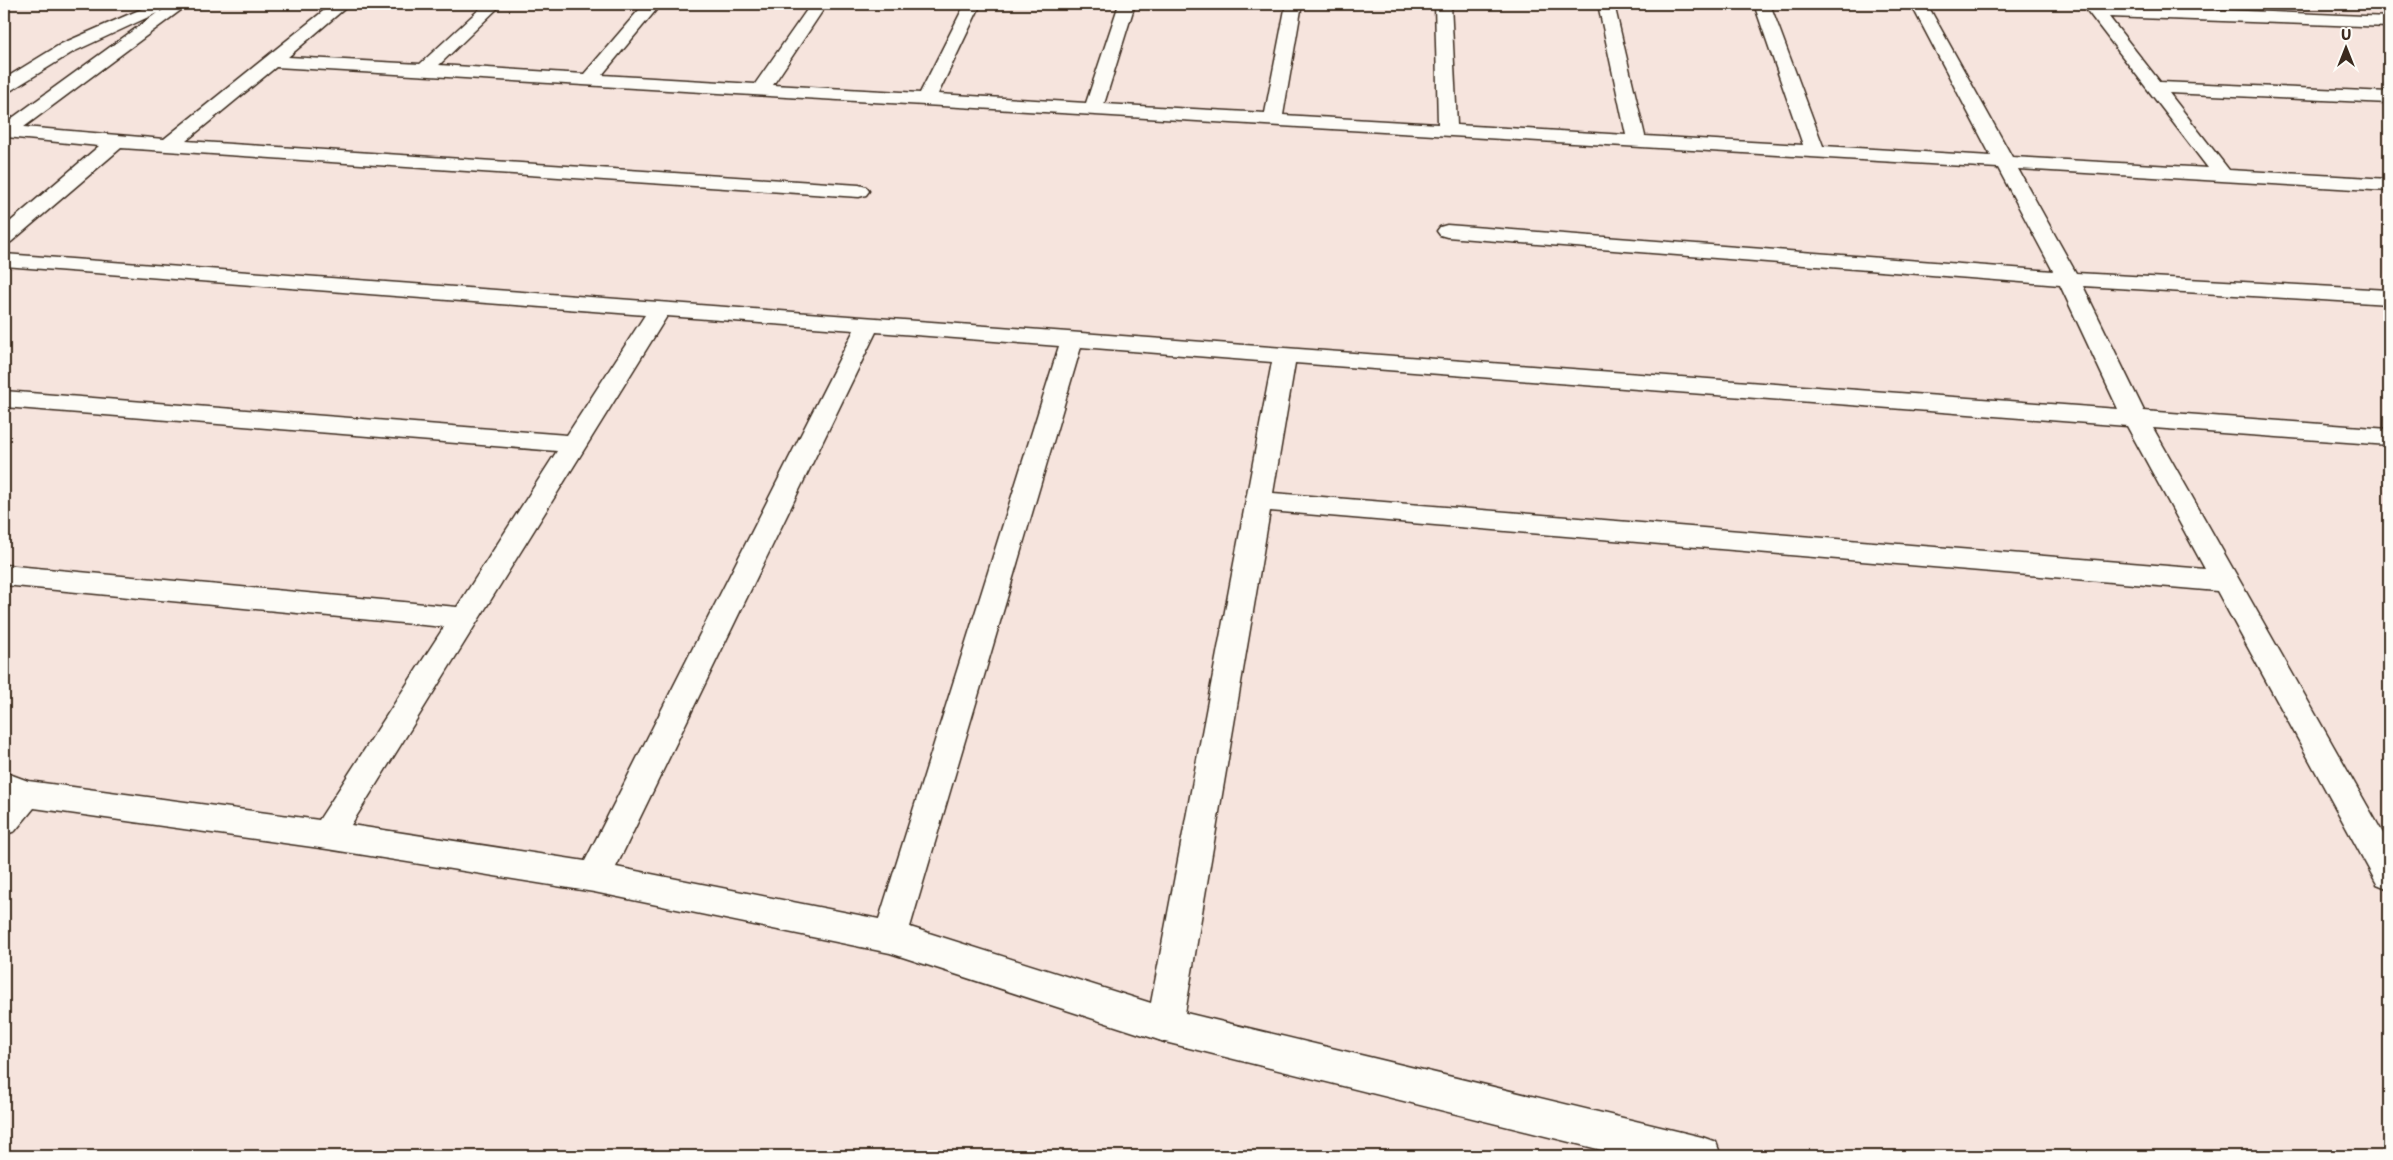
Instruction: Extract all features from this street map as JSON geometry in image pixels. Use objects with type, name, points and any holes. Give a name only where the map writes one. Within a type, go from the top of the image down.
[{"type":"street","points":[[4,87],[67,48],[166,4]]},
{"type":"street","points":[[5,131],[181,4]]},
{"type":"street","points":[[168,146],[342,4]]},
{"type":"street","points":[[424,70],[494,4]]},
{"type":"street","points":[[588,80],[653,4]]},
{"type":"street","points":[[760,90],[819,4]]},
{"type":"street","points":[[926,100],[973,4]]},
{"type":"street","points":[[1093,110],[1127,4]]},
{"type":"street","points":[[1273,120],[1294,4]]},
{"type":"street","points":[[1443,4],[1448,130]]},
{"type":"street","points":[[1606,4],[1637,142]]},
{"type":"street","points":[[1762,4],[1815,152]]},
{"type":"street","points":[[1919,4],[2068,279],[2135,418],[2224,581],[2389,874]]},
{"type":"street","points":[[2093,7],[2224,176]]},
{"type":"street","points":[[2093,7],[2389,22]]},
{"type":"street","points":[[272,62],[2389,185]]},
{"type":"street","points":[[2156,88],[2389,97]]},
{"type":"street","points":[[5,131],[168,146],[859,191]]},
{"type":"street","points":[[4,238],[116,142]]},
{"type":"street","points":[[1447,230],[2068,279],[2389,297]]},
{"type":"street","points":[[4,260],[2389,437]]},
{"type":"street","points":[[327,834],[660,309]]},
{"type":"street","points":[[594,877],[868,324]]},
{"type":"street","points":[[890,937],[1072,340]]},
{"type":"street","points":[[1165,1025],[1286,356]]},
{"type":"street","points":[[4,399],[574,444]]},
{"type":"street","points":[[1260,501],[2224,581]]},
{"type":"street","points":[[4,575],[464,618]]},
{"type":"street","points":[[4,821],[16,790],[327,834],[594,877],[890,937],[1165,1025],[1702,1156]]}]
